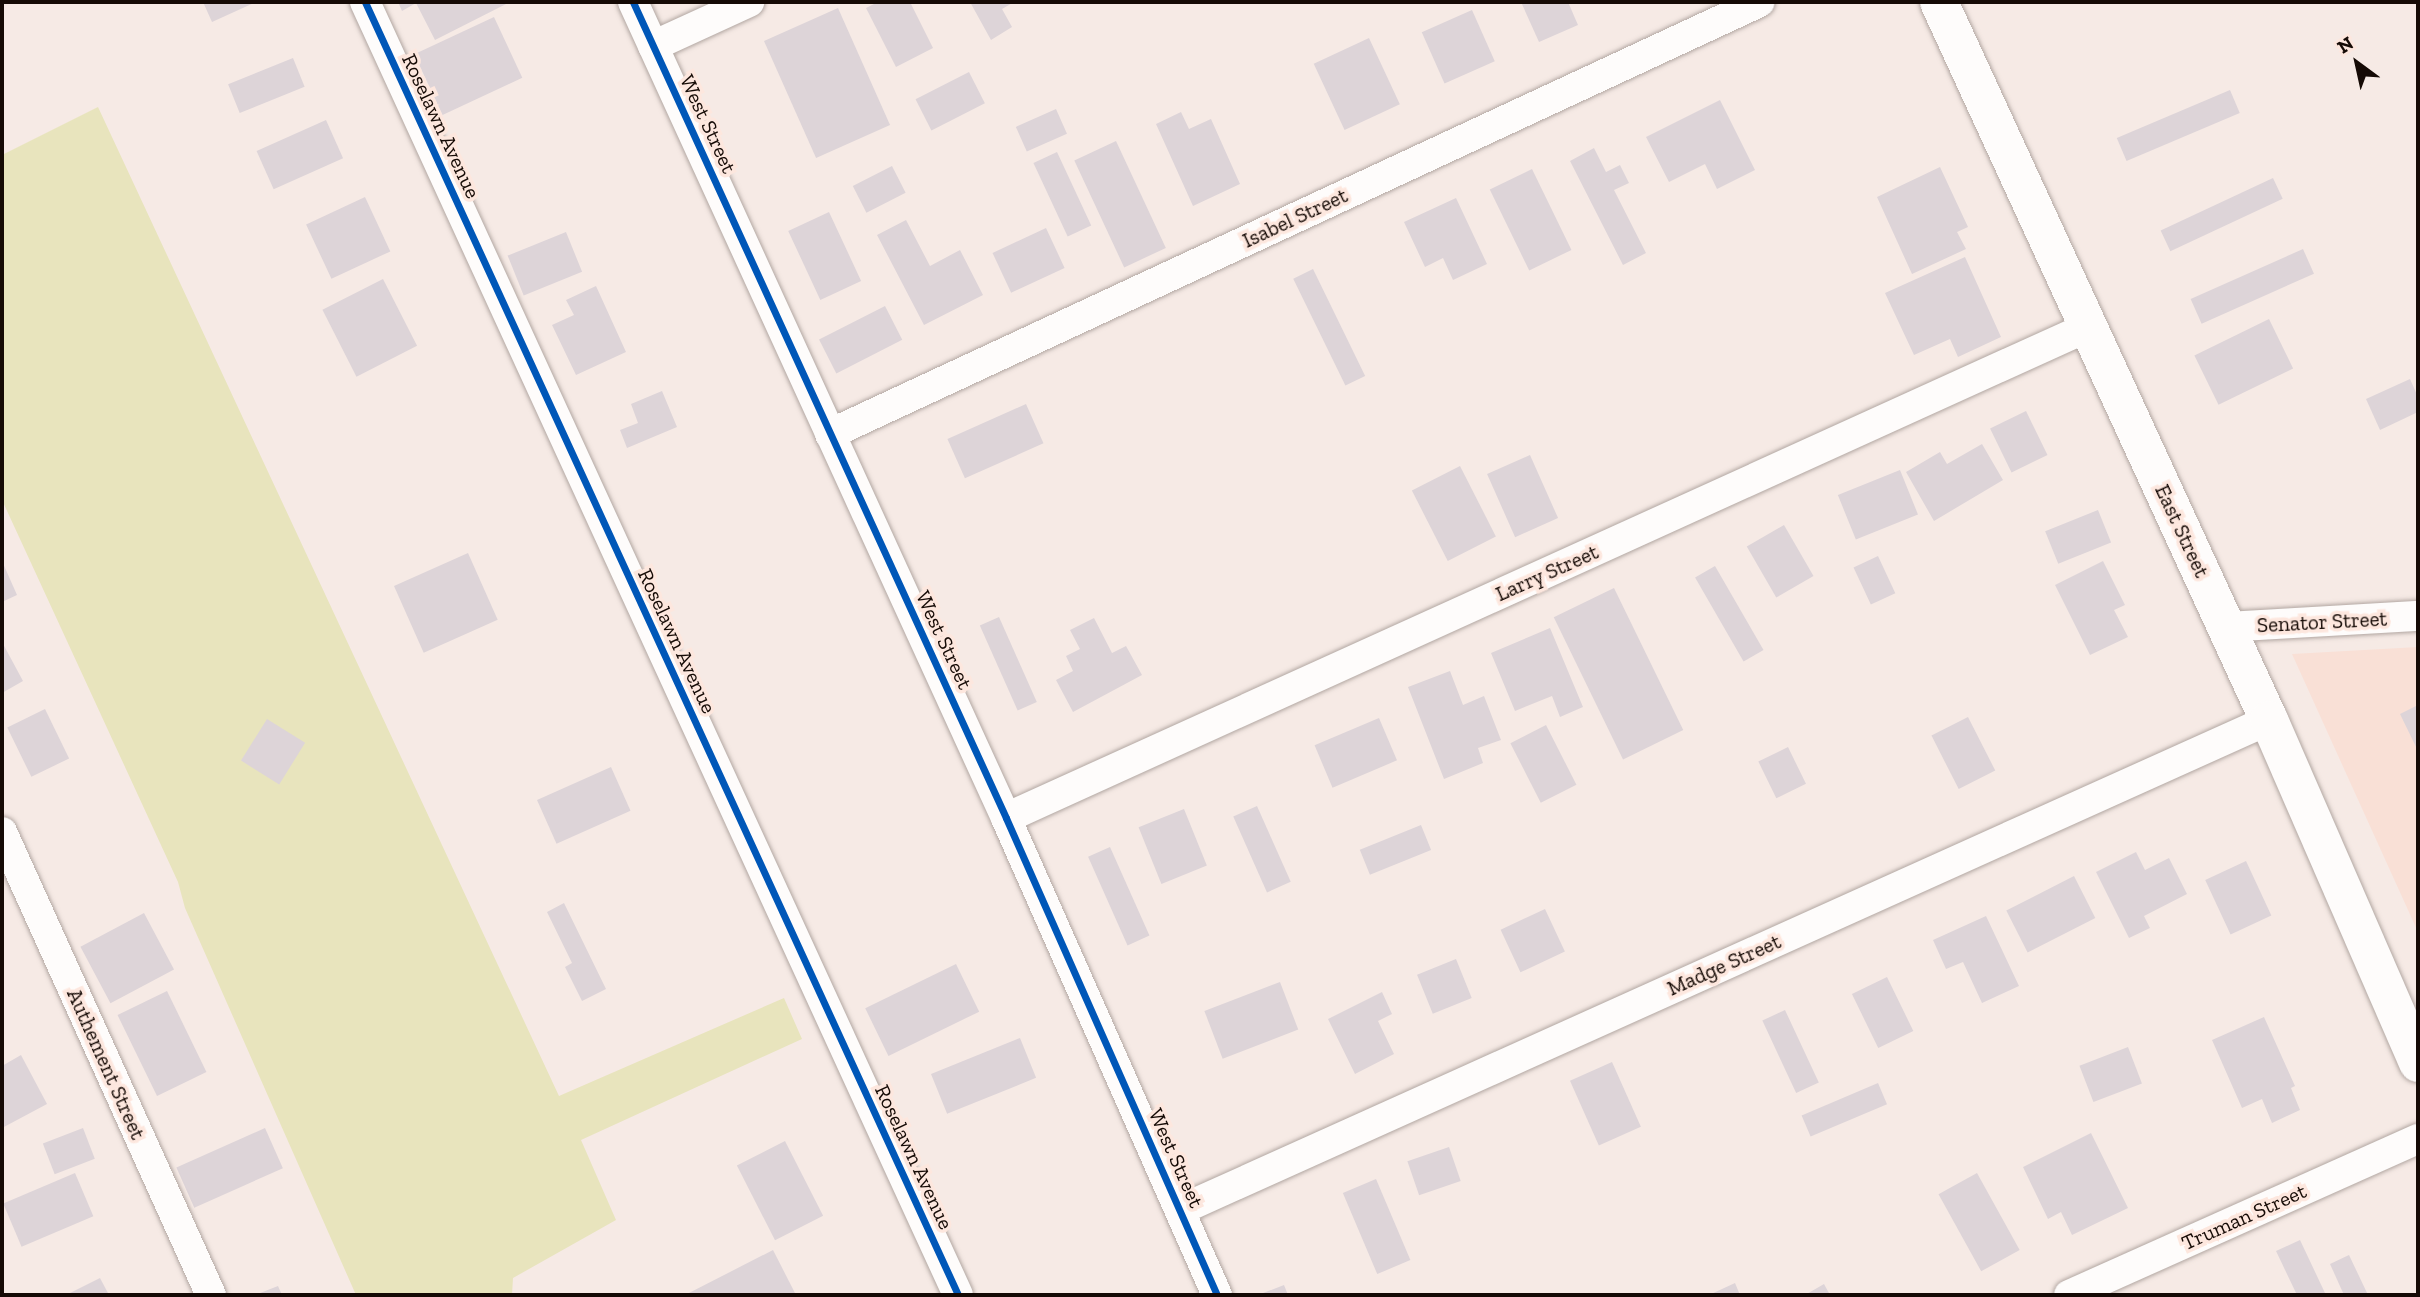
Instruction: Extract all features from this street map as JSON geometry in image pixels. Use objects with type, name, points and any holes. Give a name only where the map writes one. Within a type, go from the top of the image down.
[{"type":"street","name":"Roselawn Avenue","points":[[365,2],[958,1295]]},
{"type":"street","name":"West Street","points":[[633,2],[1006,818],[1217,1295]]},
{"type":"street","points":[[653,46],[749,2]]},
{"type":"street","name":"Isabel Street","points":[[830,434],[1760,2]]},
{"type":"street","name":"East Street","points":[[1939,2],[2269,720],[2418,1063]]},
{"type":"street","name":"Larry Street","points":[[1006,818],[2088,327]]},
{"type":"street","name":"Senator Street","points":[[2225,626],[2418,616]]},
{"type":"street","name":"Madge Street","points":[[1180,1210],[2269,720]]},
{"type":"street","name":"Authement Street","points":[[2,832],[211,1295]]},
{"type":"street","name":"Truman Street","points":[[2069,1295],[2418,1139]]},
{"type":"shaded area","points":[[98,107],[559,1096],[784,998],[802,1039],[581,1140],[616,1220],[513,1278],[512,1295],[356,1295],[185,908],[178,882],[2,500],[2,155]]},
{"type":"shaded area","points":[[2418,647],[2418,932],[2292,654]]},
{"type":"building","points":[[203,2],[256,2],[212,22]]},
{"type":"building","points":[[398,2],[510,2],[435,40],[416,3],[402,11]]},
{"type":"building","points":[[878,2],[910,2],[933,48],[896,67],[866,8]]},
{"type":"building","points":[[970,2],[1014,2],[1002,9],[1012,27],[991,40]]},
{"type":"building","points":[[1521,2],[1568,2],[1578,25],[1539,42]]},
{"type":"building","points":[[838,8],[890,125],[816,158],[764,41]]},
{"type":"building","points":[[1472,10],[1495,61],[1445,84],[1422,32]]},
{"type":"building","points":[[494,17],[522,78],[443,115],[414,54]]},
{"type":"building","points":[[1369,38],[1400,104],[1345,130],[1314,64]]},
{"type":"building","points":[[293,58],[305,87],[240,113],[228,84]]},
{"type":"building","points":[[969,72],[985,103],[931,130],[916,99]]},
{"type":"building","points":[[2230,90],[2240,113],[2127,161],[2117,138]]},
{"type":"building","points":[[1720,100],[1755,170],[1717,189],[1705,164],[1669,182],[1646,137]]},
{"type":"building","points":[[1056,109],[1067,134],[1027,152],[1016,127]]},
{"type":"building","points":[[1181,112],[1189,129],[1211,119],[1240,184],[1193,206],[1156,124]]},
{"type":"building","points":[[326,120],[343,158],[274,189],[257,151]]},
{"type":"building","points":[[1116,141],[1166,248],[1124,267],[1074,160]]},
{"type":"building","points":[[1594,148],[1606,172],[1620,165],[1629,183],[1614,190],[1646,253],[1623,265],[1570,161]]},
{"type":"building","points":[[1057,152],[1091,225],[1068,236],[1033,163]]},
{"type":"building","points":[[892,166],[906,193],[866,213],[853,186]]},
{"type":"building","points":[[1940,167],[1968,227],[1957,232],[1966,249],[1912,274],[1877,197]]},
{"type":"building","points":[[1532,169],[1571,250],[1529,270],[1490,190]]},
{"type":"building","points":[[2273,178],[2283,199],[2170,251],[2161,230]]},
{"type":"building","points":[[365,197],[390,251],[331,279],[306,224]]},
{"type":"building","points":[[1456,198],[1487,264],[1453,280],[1443,258],[1425,267],[1404,222]]},
{"type":"building","points":[[829,212],[861,281],[820,300],[788,231]]},
{"type":"building","points":[[906,220],[930,266],[960,250],[983,295],[924,325],[877,235]]},
{"type":"building","points":[[1046,228],[1065,268],[1011,293],[993,253]]},
{"type":"building","points":[[566,232],[582,272],[524,295],[508,256]]},
{"type":"building","points":[[2303,249],[2314,274],[2202,324],[2191,299]]},
{"type":"building","points":[[1965,257],[2001,337],[1958,357],[1950,339],[1914,355],[1885,293]]},
{"type":"building","points":[[1313,269],[1365,376],[1345,386],[1293,279]]},
{"type":"building","points":[[383,279],[417,346],[356,377],[322,310]]},
{"type":"building","points":[[596,286],[626,352],[576,375],[552,325],[574,315],[566,300]]},
{"type":"building","points":[[885,306],[902,340],[836,373],[819,340]]},
{"type":"building","points":[[2269,319],[2293,368],[2219,405],[2194,355]]},
{"type":"building","points":[[2410,379],[2418,397],[2418,412],[2380,430],[2366,399]]},
{"type":"building","points":[[662,391],[677,427],[627,448],[620,430],[638,423],[631,404]]},
{"type":"building","points":[[1026,404],[1043,443],[965,478],[947,439]]},
{"type":"building","points":[[2026,411],[2047,455],[2012,473],[1990,429]]},
{"type":"building","points":[[1982,444],[2003,480],[1934,521],[1906,472],[1940,452],[1947,464]]},
{"type":"building","points":[[1530,455],[1558,518],[1515,537],[1487,474]]},
{"type":"building","points":[[1460,466],[1496,536],[1448,561],[1412,491]]},
{"type":"building","points":[[1900,470],[1918,515],[1856,540],[1838,495]]},
{"type":"building","points":[[2098,510],[2111,542],[2058,564],[2045,531]]},
{"type":"building","points":[[1784,525],[1814,576],[1776,598],[1747,546]]},
{"type":"building","points":[[468,553],[498,620],[424,653],[394,586]]},
{"type":"building","points":[[1878,556],[1895,593],[1871,605],[1854,567]]},
{"type":"building","points":[[2,561],[17,595],[2,602]]},
{"type":"building","points":[[2103,561],[2125,605],[2114,610],[2128,637],[2090,655],[2055,585]]},
{"type":"building","points":[[1715,566],[1764,650],[1744,662],[1695,578]]},
{"type":"building","points":[[1614,588],[1683,730],[1623,759],[1554,617]]},
{"type":"building","points":[[999,617],[1037,702],[1018,711],[980,626]]},
{"type":"building","points":[[1094,618],[1112,653],[1126,646],[1142,675],[1073,712],[1056,680],[1073,671],[1066,656],[1080,649],[1070,630]]},
{"type":"building","points":[[1550,628],[1583,707],[1560,717],[1552,696],[1515,711],[1491,653]]},
{"type":"building","points":[[2,642],[23,681],[2,693]]},
{"type":"building","points":[[1450,671],[1463,705],[1484,696],[1501,740],[1478,748],[1483,763],[1444,779],[1408,687]]},
{"type":"building","points":[[2418,705],[2418,751],[2400,714]]},
{"type":"building","points":[[45,709],[69,758],[31,777],[7,727]]},
{"type":"building","points":[[1968,717],[1995,770],[1959,789],[1931,736]]},
{"type":"building","points":[[1379,718],[1397,760],[1333,788],[1315,745]]},
{"type":"building","points":[[267,719],[305,743],[279,784],[241,761]]},
{"type":"building","points":[[1546,725],[1576,785],[1541,803],[1510,743]]},
{"type":"building","points":[[1788,747],[1806,784],[1776,798],[1758,761]]},
{"type":"building","points":[[611,767],[631,811],[557,844],[537,800]]},
{"type":"building","points":[[1257,806],[1291,882],[1267,892],[1233,817]]},
{"type":"building","points":[[1184,809],[1207,866],[1161,884],[1139,827]]},
{"type":"building","points":[[1421,825],[1431,850],[1370,875],[1360,850]]},
{"type":"building","points":[[1110,847],[1149,936],[1128,945],[1088,857]]},
{"type":"building","points":[[2136,852],[2145,870],[2169,858],[2187,894],[2144,916],[2150,928],[2129,938],[2096,872]]},
{"type":"building","points":[[2246,861],[2271,915],[2231,934],[2205,880]]},
{"type":"building","points":[[2074,876],[2095,918],[2028,952],[2006,911]]},
{"type":"building","points":[[564,903],[606,989],[582,1001],[565,967],[572,963],[547,912]]},
{"type":"building","points":[[1545,909],[1565,952],[1520,972],[1501,930]]},
{"type":"building","points":[[144,913],[174,970],[110,1003],[80,947]]},
{"type":"building","points":[[1986,916],[2019,986],[1982,1003],[1963,962],[1946,969],[1933,940]]},
{"type":"building","points":[[1456,959],[1472,998],[1433,1014],[1417,975]]},
{"type":"building","points":[[956,964],[979,1012],[888,1056],[865,1008]]},
{"type":"building","points":[[1887,977],[1913,1031],[1878,1048],[1852,994]]},
{"type":"building","points":[[1280,982],[1298,1030],[1223,1059],[1204,1011]]},
{"type":"building","points":[[167,991],[206,1072],[157,1096],[118,1015]]},
{"type":"building","points":[[1382,992],[1392,1014],[1378,1021],[1394,1054],[1355,1074],[1328,1019]]},
{"type":"building","points":[[1785,1010],[1819,1083],[1796,1093],[1762,1021]]},
{"type":"building","points":[[2264,1017],[2295,1086],[2291,1088],[2300,1110],[2272,1123],[2262,1099],[2242,1108],[2212,1040]]},
{"type":"building","points":[[1020,1038],[1036,1078],[947,1114],[931,1074]]},
{"type":"building","points":[[2128,1047],[2142,1083],[2093,1102],[2079,1066]]},
{"type":"building","points":[[21,1055],[47,1104],[2,1128],[2,1066]]},
{"type":"building","points":[[1612,1062],[1641,1127],[1599,1146],[1570,1081]]},
{"type":"building","points":[[1878,1083],[1887,1104],[1811,1137],[1802,1115]]},
{"type":"building","points":[[83,1128],[95,1159],[55,1174],[43,1143]]},
{"type":"building","points":[[265,1128],[283,1168],[194,1208],[176,1167]]},
{"type":"building","points":[[2091,1133],[2128,1208],[2072,1235],[2061,1212],[2048,1219],[2023,1167]]},
{"type":"building","points":[[785,1141],[823,1216],[775,1240],[737,1166]]},
{"type":"building","points":[[1449,1147],[1461,1181],[1419,1195],[1407,1161]]},
{"type":"building","points":[[75,1173],[93,1216],[22,1247],[3,1203]]},
{"type":"building","points":[[1977,1173],[2020,1250],[1981,1271],[1939,1194]]},
{"type":"building","points":[[1376,1179],[1410,1260],[1377,1274],[1343,1193]]},
{"type":"building","points":[[2300,1240],[2325,1293],[2297,1295],[2276,1251]]},
{"type":"building","points":[[773,1250],[796,1295],[685,1295]]},
{"type":"building","points":[[2349,1255],[2368,1295],[2344,1295],[2330,1264]]},
{"type":"building","points":[[100,1278],[109,1295],[66,1295]]},
{"type":"building","points":[[1735,1283],[1740,1295],[1709,1295]]},
{"type":"building","points":[[1824,1284],[1830,1295],[1805,1295]]},
{"type":"building","points":[[1284,1285],[1288,1295],[1258,1295]]},
{"type":"building","points":[[278,1286],[282,1295],[255,1295]]},
{"type":"cycle path","points":[[365,2],[958,1295]]},
{"type":"cycle path","points":[[633,2],[1006,818],[1217,1295]]}]
